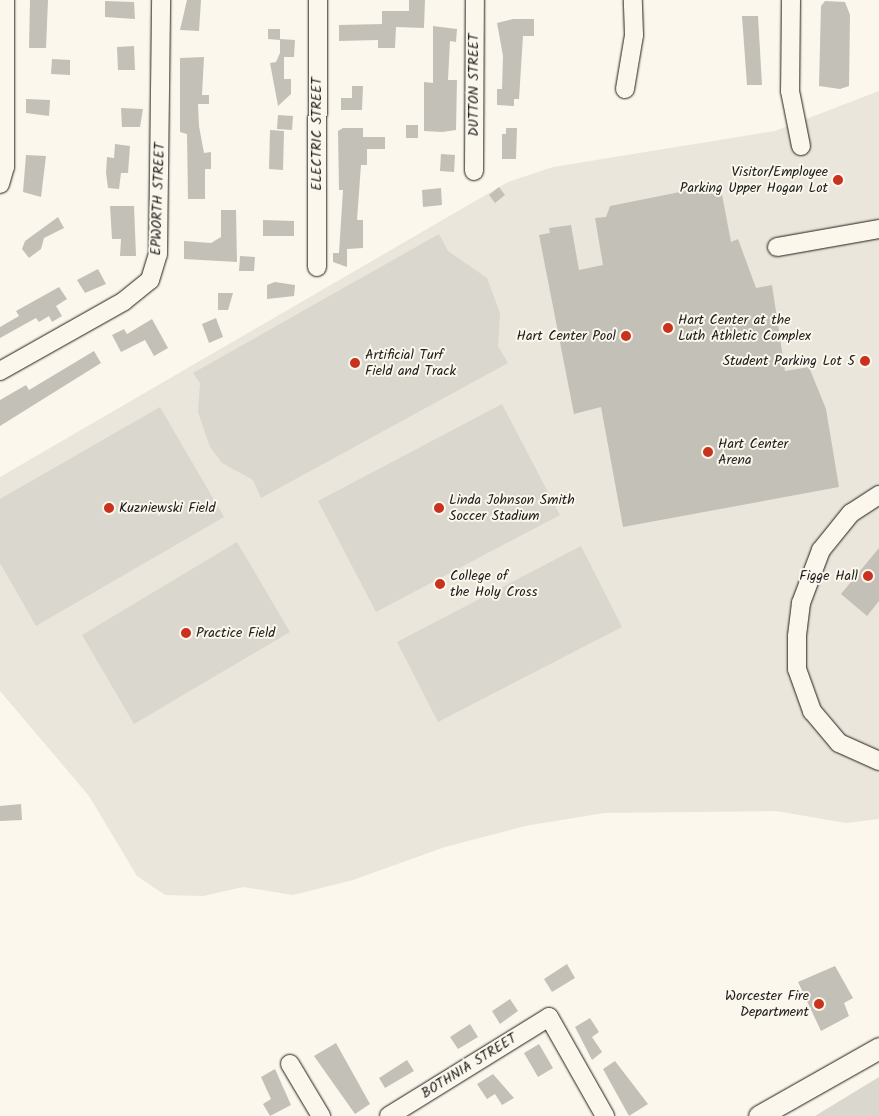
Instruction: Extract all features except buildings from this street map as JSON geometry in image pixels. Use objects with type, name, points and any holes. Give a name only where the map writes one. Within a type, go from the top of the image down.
[{"type":"main road","points":[[759,1116],[879,1048]]},
{"type":"street","points":[[0,184],[5,167],[4,0]]},
{"type":"street","name":"EPWORTH STREET","points":[[0,372],[124,301],[150,280],[158,254],[161,0]]},
{"type":"street","name":"ELECTRIC STREET","points":[[317,267],[318,0]]},
{"type":"street","name":"DUTTON STREET","points":[[474,171],[475,0]]},
{"type":"street","points":[[625,89],[634,35],[633,0]]},
{"type":"street","points":[[791,0],[790,92],[801,146]]},
{"type":"street","points":[[776,247],[879,229]]},
{"type":"street","points":[[879,495],[852,513],[821,550],[801,603],[797,653],[802,692],[824,729],[854,752],[879,761]]},
{"type":"street","name":"BOTHNIA STREET","points":[[389,1116],[550,1017],[605,1116]]},
{"type":"street","points":[[290,1064],[321,1116]]},
{"type":"shaded area","name":"College of the Holy Cross","points":[[879,91],[879,819],[846,823],[776,811],[604,813],[525,826],[445,847],[353,880],[293,895],[243,887],[203,896],[165,895],[137,876],[89,796],[0,691],[0,477],[508,182],[553,167],[775,131]]},
{"type":"shaded area","points":[[439,234],[448,251],[487,278],[500,313],[498,346],[508,363],[261,498],[253,480],[222,463],[210,447],[198,412],[200,383],[193,373]]},
{"type":"shaded area","name":"Linda Johnson Smith Soccer Stadium","points":[[502,404],[560,515],[376,612],[318,501]]},
{"type":"shaded area","name":"Kuzniewski Field","points":[[160,407],[224,517],[36,626],[0,563],[0,499]]},
{"type":"shaded area","name":"Practice Field","points":[[237,542],[290,632],[134,724],[82,635]]},
{"type":"shaded area","points":[[581,546],[622,627],[438,722],[397,642]]},
{"type":"shaded area","points":[[879,1077],[879,1116],[815,1116]]},
{"type":"place","name":"Visitor/Employee Parking Upper Hogan Lot","points":[[838,180]]},
{"type":"place","name":"Hart Center at the Luth Athletic Complex","points":[[668,328]]},
{"type":"place","name":"Hart Center Pool","points":[[626,336]]},
{"type":"place","name":"Student Parking Lot 5","points":[[865,361]]},
{"type":"place","name":"Artificial Turf Field and Track","points":[[355,363]]},
{"type":"place","name":"Hart Center Arena","points":[[708,452]]},
{"type":"place","name":"Kuzniewski Field","points":[[109,508]]},
{"type":"place","name":"Linda Johnson Smith Soccer Stadium","points":[[439,508]]},
{"type":"place","name":"Figge Hall","points":[[868,576]]},
{"type":"place","name":"College of the Holy Cross","points":[[440,584]]},
{"type":"place","name":"Practice Field","points":[[186,633]]},
{"type":"place","name":"Worcester Fire Department","points":[[819,1004]]}]
